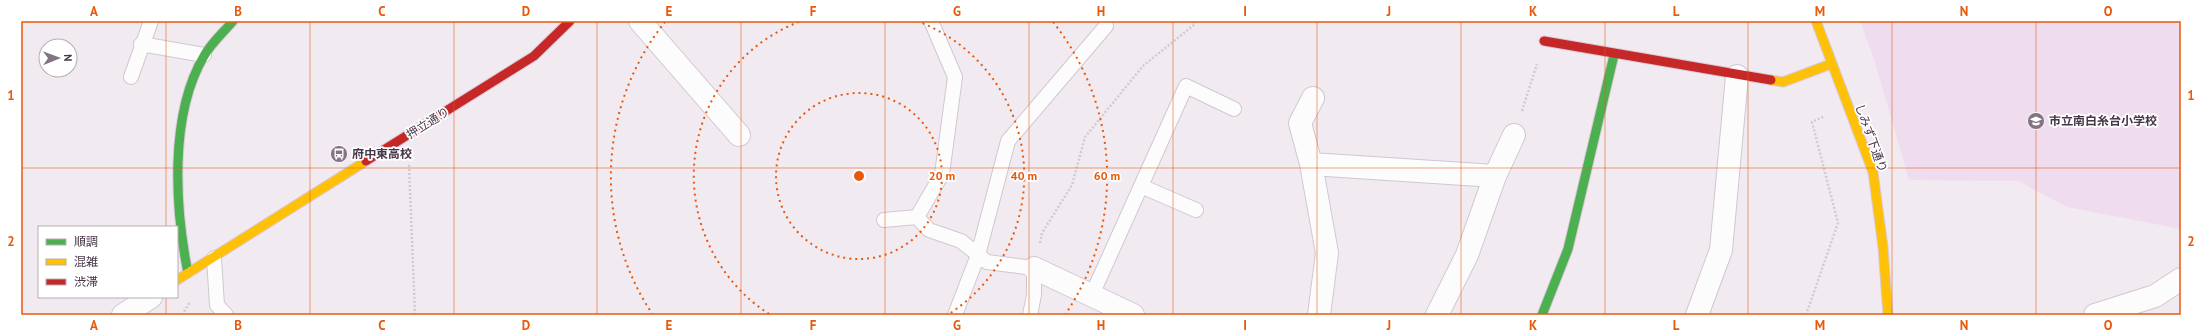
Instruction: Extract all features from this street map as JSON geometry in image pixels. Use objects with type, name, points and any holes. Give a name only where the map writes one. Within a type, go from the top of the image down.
[{"type":"street","points":[[188,273],[181,238],[177,158],[189,88],[204,55],[232,21]]},
{"type":"street","name":"押立通り","points":[[178,279],[534,56],[570,21]]},
{"type":"street","points":[[640,21],[739,135]]},
{"type":"street","name":"しみず下通り","points":[[1816,21],[1873,172],[1883,247],[1888,315]]},
{"type":"street","points":[[1544,41],[1614,55],[1737,76],[1783,82],[1831,64]]},
{"type":"street","points":[[1542,315],[1568,249],[1614,55]]},
{"type":"street","points":[[1697,315],[1721,250],[1737,76]]},
{"type":"street","points":[[1313,98],[1300,123],[1311,164],[1327,253],[1319,315]]},
{"type":"street","points":[[1437,315],[1467,255],[1495,176],[1514,135]]},
{"type":"street","points":[[1311,164],[1495,176]]},
{"type":"street","points":[[1034,268],[1091,297],[1133,315]]},
{"type":"street","points":[[2096,315],[2155,296],[2181,279]]},
{"type":"street","points":[[123,315],[149,298]]},
{"type":"lane","points":[[130,77],[150,21]]},
{"type":"lane","points":[[917,217],[942,174],[955,77],[931,21]]},
{"type":"lane","points":[[955,315],[978,255],[1008,141],[1106,26]]},
{"type":"lane","points":[[141,44],[204,55]]},
{"type":"lane","points":[[1091,297],[1186,86],[1234,109]]},
{"type":"lane","points":[[1141,186],[1196,210]]},
{"type":"lane","points":[[884,220],[917,217]]},
{"type":"lane","points":[[917,217],[929,230],[962,241],[987,262],[1034,268],[1034,295],[1030,315]]},
{"type":"lane","points":[[214,258],[217,305],[226,315]]},
{"type":"path","points":[[1034,268],[1042,233],[1072,185],[1085,137],[1144,66],[1195,24],[1193,21]]},
{"type":"path","points":[[1514,135],[1544,41]]},
{"type":"path","points":[[1806,315],[1838,223],[1812,122],[1824,116]]},
{"type":"path","points":[[408,136],[415,315]]},
{"type":"shaded area","name":"市立南白糸台小学校","points":[[1860,21],[2181,21],[2181,229],[2067,207],[2018,181],[1909,180],[1875,62]]},
{"type":"traffic: fast","points":[[188,273],[180,220],[178,191],[180,133],[185,106],[193,80],[204,56],[214,42],[233,21]]},
{"type":"traffic: fast","points":[[1542,315],[1568,249],[1614,55]]},
{"type":"traffic: slow","points":[[1816,21],[1873,172],[1883,247],[1888,315]]},
{"type":"traffic: slow","points":[[1771,80],[1783,82],[1831,64]]},
{"type":"traffic: slow","points":[[178,279],[366,161]]},
{"type":"traffic: jam","points":[[366,161],[534,56],[570,21]]},
{"type":"traffic: jam","points":[[1544,41],[1771,80]]},
{"type":"place","name":"市立南白糸台小学校","points":[[2036,121]]},
{"type":"place","name":"府中東高校","points":[[339,154]]}]
